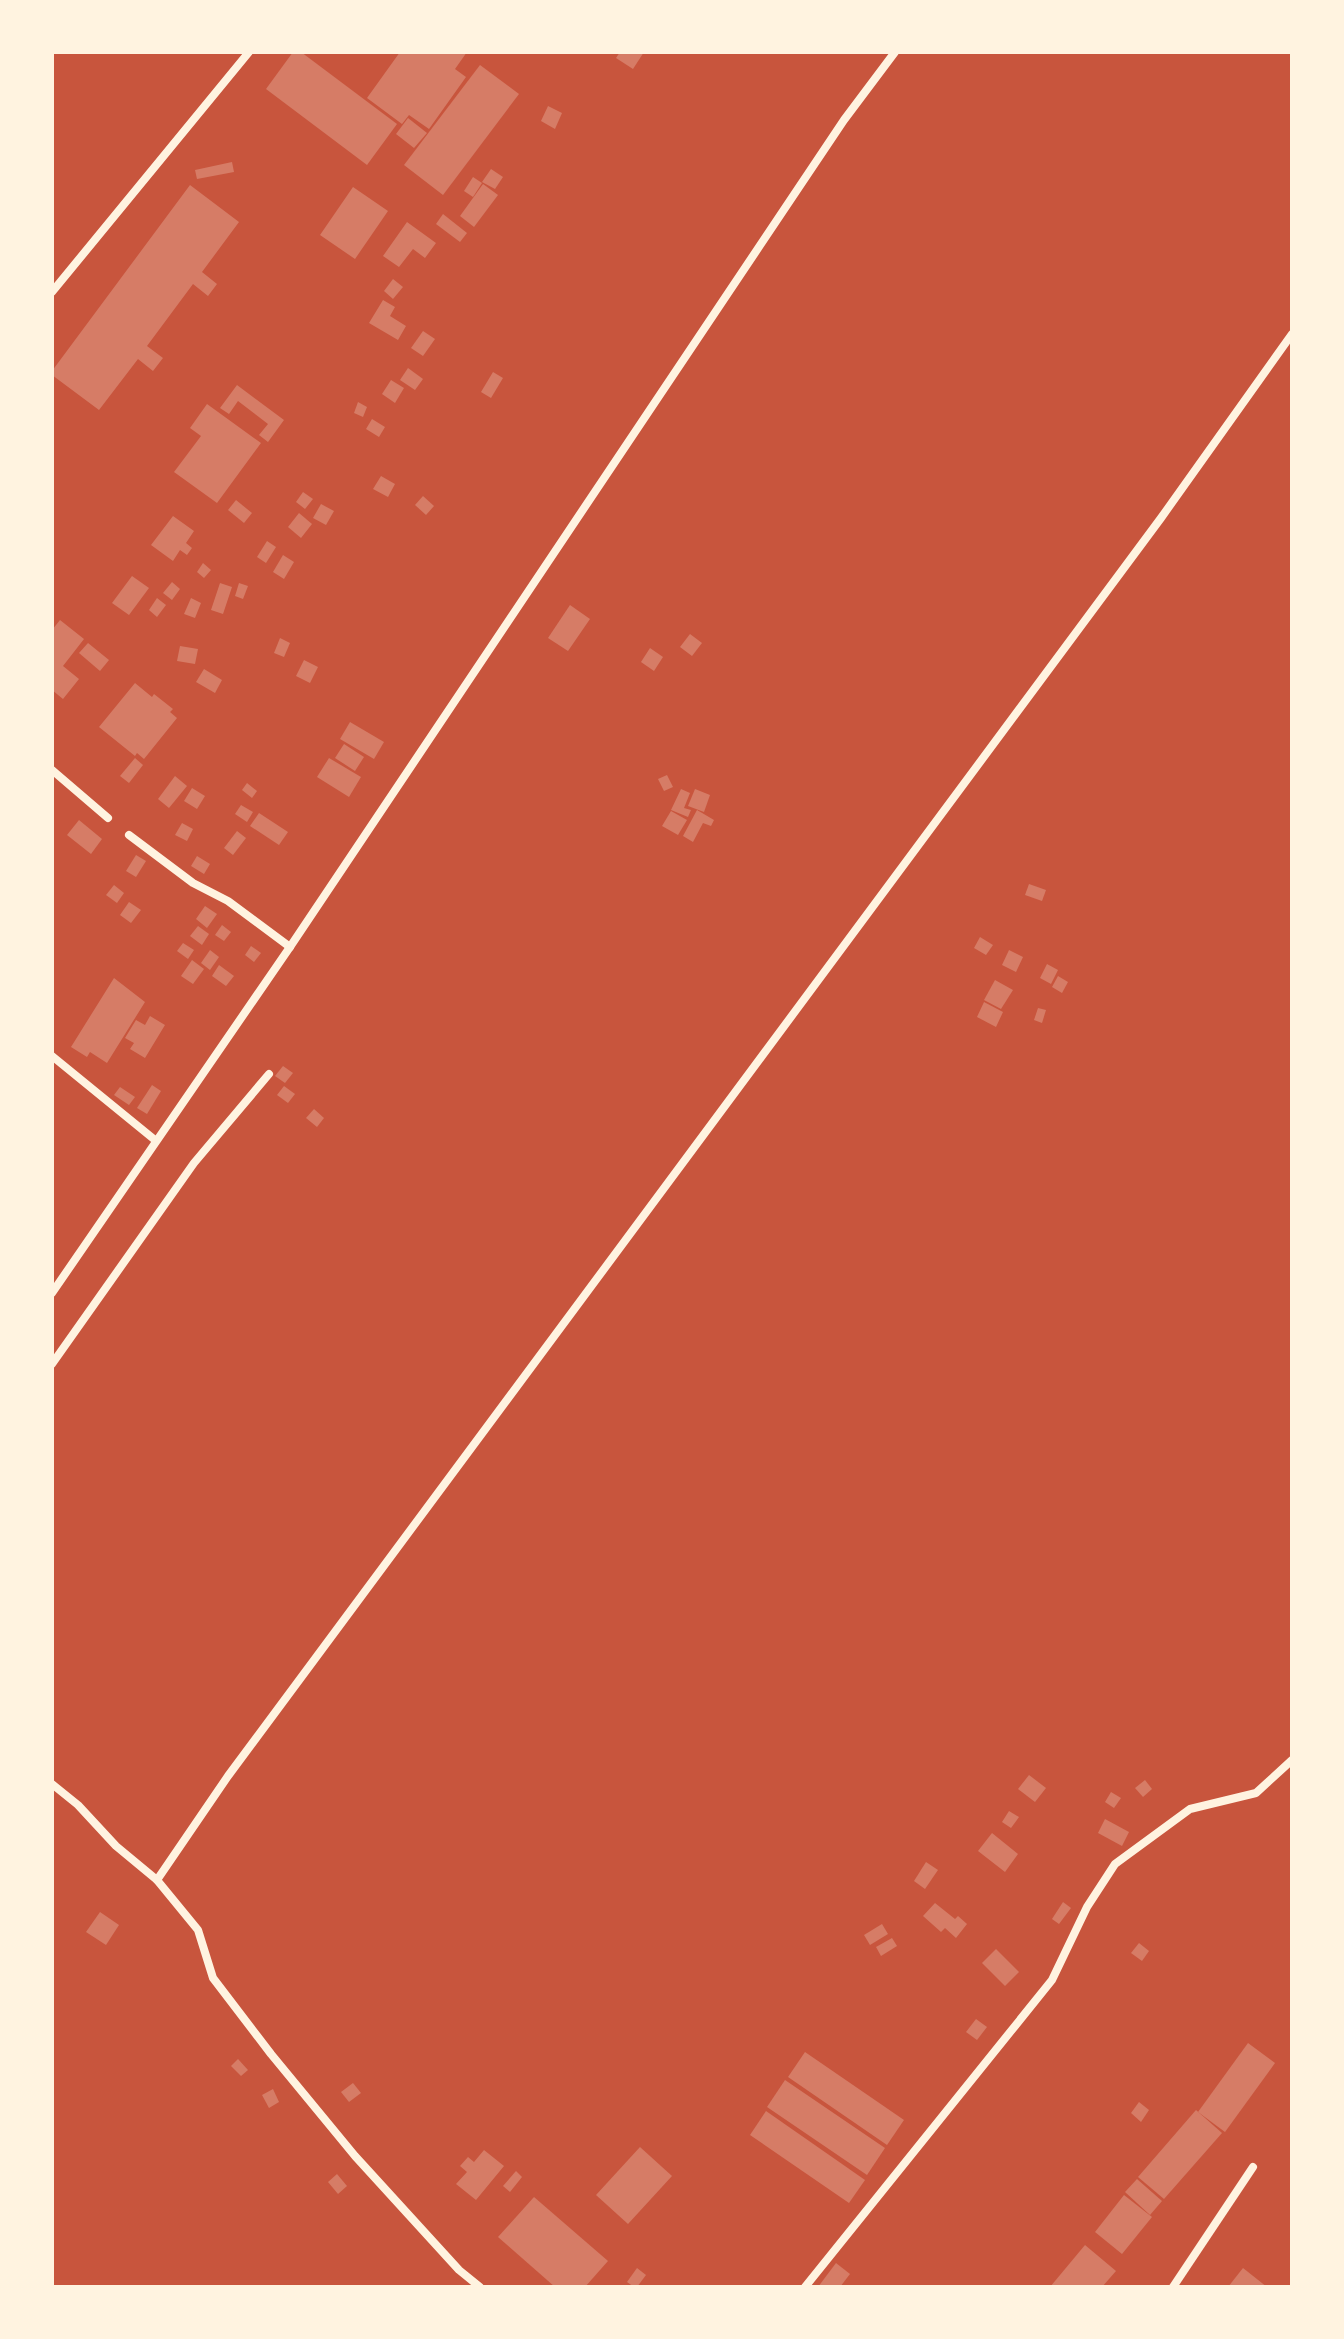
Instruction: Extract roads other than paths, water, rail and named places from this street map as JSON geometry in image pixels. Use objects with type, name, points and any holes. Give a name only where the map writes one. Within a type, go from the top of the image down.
[{"type":"street","points":[[52,1293],[290,947],[844,120],[895,52]]},
{"type":"street","points":[[52,292],[249,53]]},
{"type":"street","points":[[157,1880],[228,1776],[1161,518],[1292,334]]},
{"type":"street","points":[[52,770],[108,818]]},
{"type":"street","points":[[129,835],[193,883],[228,901],[290,947]]},
{"type":"street","points":[[52,1056],[155,1140]]},
{"type":"street","points":[[52,1364],[194,1163],[269,1074]]},
{"type":"street","points":[[805,2287],[1052,1980],[1087,1907],[1115,1864],[1190,1809],[1256,1793],[1292,1760]]},
{"type":"street","points":[[52,1784],[78,1805],[116,1846],[157,1880],[198,1930],[213,1978],[271,2054],[355,2156],[459,2270],[480,2287]]},
{"type":"street","points":[[1173,2287],[1253,2167]]}]
